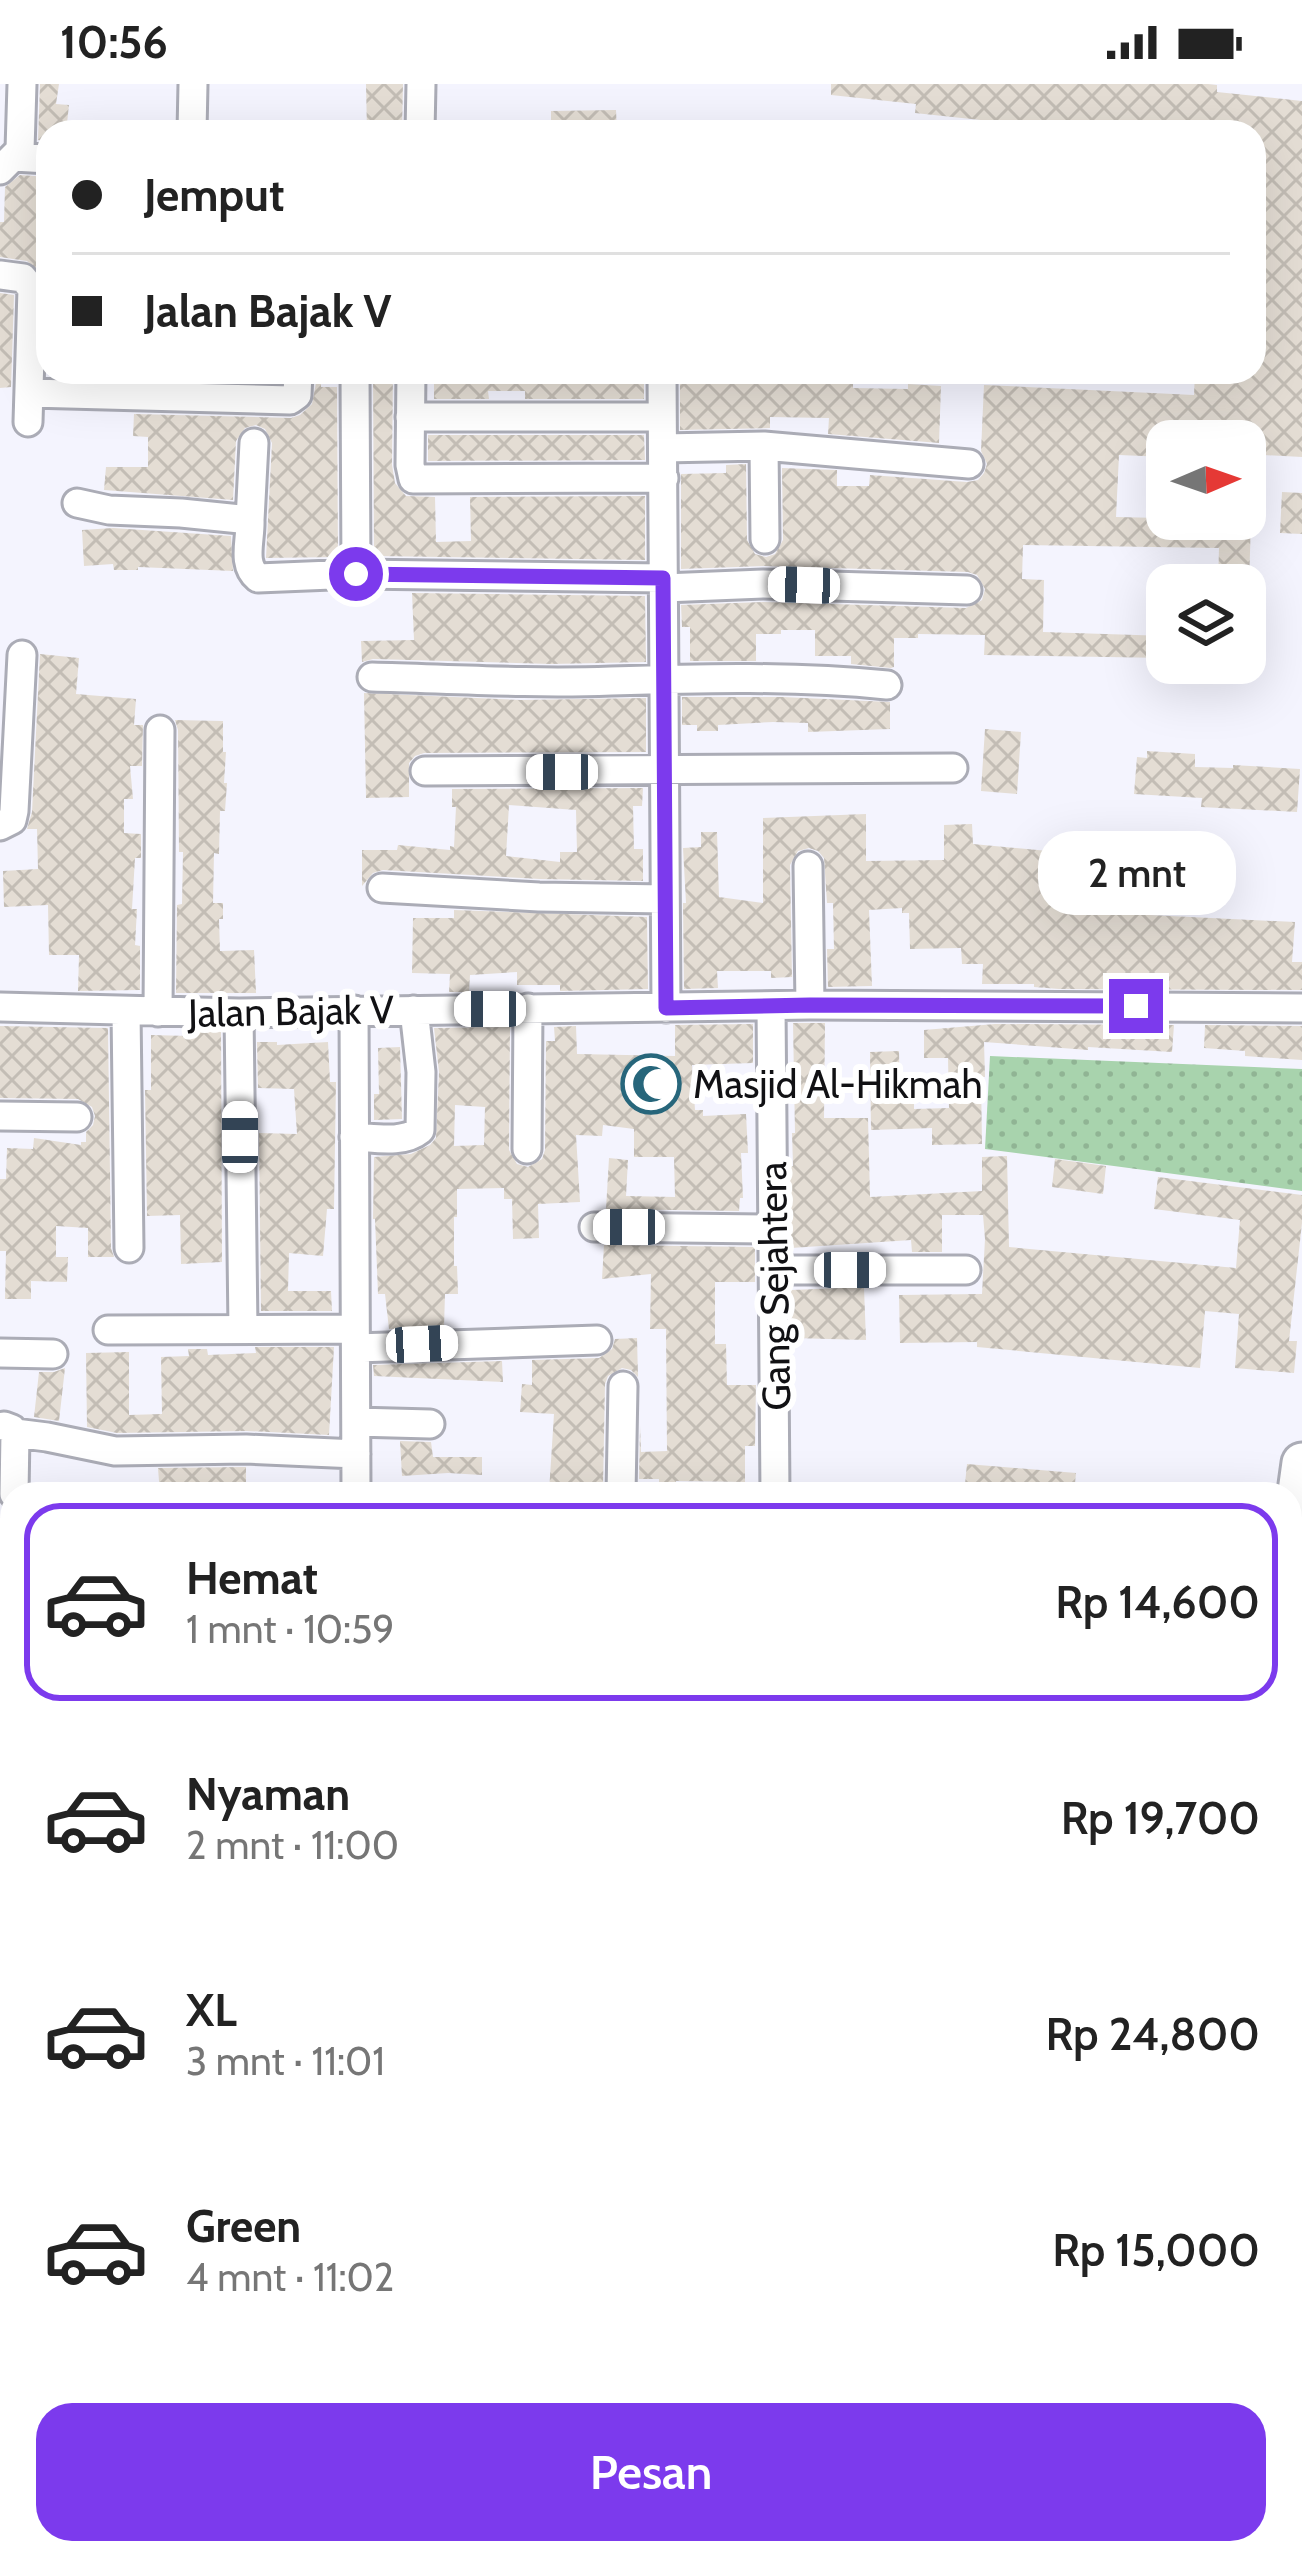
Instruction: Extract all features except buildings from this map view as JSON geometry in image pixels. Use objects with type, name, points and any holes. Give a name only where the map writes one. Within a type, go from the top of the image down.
[{"type":"street","points":[[7,164],[20,150],[22,84]]},
{"type":"street","points":[[192,120],[193,84]]},
{"type":"street","points":[[420,120],[421,84]]},
{"type":"street","points":[[0,274],[28,280],[32,289],[28,422]]},
{"type":"street","points":[[29,392],[290,400],[297,395],[297,384]]},
{"type":"street","points":[[355,384],[356,574]]},
{"type":"street","points":[[411,384],[410,465],[416,480],[664,478]]},
{"type":"street","points":[[662,384],[666,1008]]},
{"type":"street","points":[[410,417],[662,417]]},
{"type":"street","points":[[254,443],[248,562],[258,578],[356,574],[967,590]]},
{"type":"street","points":[[663,448],[764,446],[969,464]]},
{"type":"street","points":[[764,446],[765,539]]},
{"type":"street","points":[[77,502],[109,510],[250,520]]},
{"type":"street","points":[[0,826],[12,820],[14,811],[22,655]]},
{"type":"street","points":[[372,677],[801,679],[886,685]]},
{"type":"street","points":[[158,1012],[160,730]]},
{"type":"street","points":[[425,771],[953,768]]},
{"type":"street","points":[[808,866],[810,1005]]},
{"type":"street","points":[[382,888],[665,899]]},
{"type":"street","name":"Jalan Bajak V","points":[[0,1007],[239,1013],[810,1005],[1302,1008]]},
{"type":"street","name":"Gang Sejahtera","points":[[771,1006],[775,1482]]},
{"type":"street","points":[[527,1148],[528,1009]]},
{"type":"street","points":[[354,1010],[356,1482]]},
{"type":"street","points":[[354,1137],[401,1138],[420,1130],[421,1072],[414,1010]]},
{"type":"street","points":[[126,1011],[129,1248]]},
{"type":"street","points":[[239,1013],[243,1329]]},
{"type":"street","points":[[0,1116],[77,1117]]},
{"type":"street","points":[[594,1227],[772,1228]]},
{"type":"street","points":[[773,1270],[966,1270]]},
{"type":"street","points":[[108,1330],[243,1329],[356,1338],[597,1340]]},
{"type":"street","points":[[0,1353],[53,1354]]},
{"type":"street","points":[[621,1482],[623,1386]]},
{"type":"street","points":[[356,1422],[430,1424]]},
{"type":"street","points":[[13,1482],[8,1430],[115,1451],[356,1454]]},
{"type":"green space","points":[[990,1056],[1302,1069],[1302,1191],[985,1149]]},
{"type":"place","name":"Masjid Al-Hikmah","points":[[651,1084]]},
{"type":"route","points":[[356,574],[663,578],[666,1008],[1136,1006]]}]
